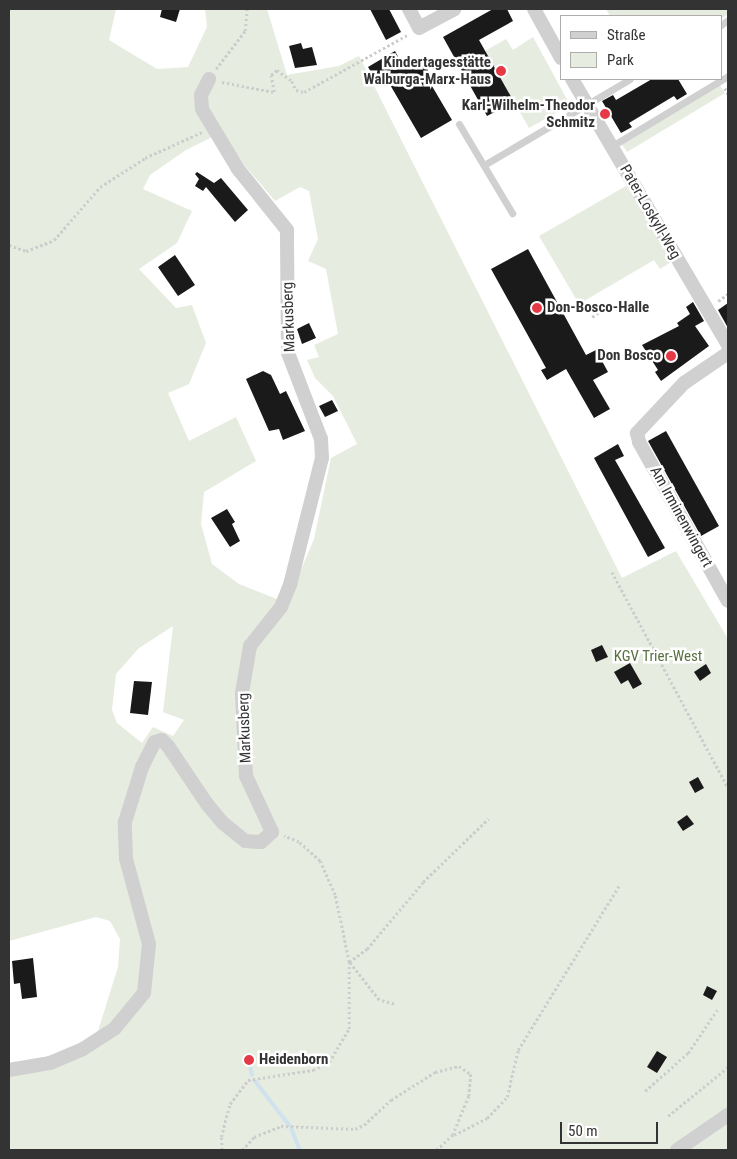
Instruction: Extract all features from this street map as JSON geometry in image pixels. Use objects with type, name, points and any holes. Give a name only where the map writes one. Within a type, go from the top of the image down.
[{"type":"street","points":[[409,9],[419,28],[454,9]]},
{"type":"street","points":[[534,9],[560,56]]},
{"type":"street","name":"Markusberg","points":[[209,79],[201,95],[202,109],[238,169],[287,230],[288,352],[321,439],[322,458],[290,585],[281,607],[250,646],[242,693],[246,776],[272,832]]},
{"type":"street","name":"Pater-Loskyll-Weg","points":[[573,80],[728,345]]},
{"type":"street","name":"Am Irminenwingert","points":[[728,353],[684,383],[637,433],[639,442],[728,601]]},
{"type":"street","points":[[9,1070],[50,1063],[83,1049],[115,1028],[144,993],[150,944],[126,858],[125,822],[142,767],[155,742],[162,740],[168,746],[207,804],[223,823],[245,841],[261,842],[272,832]]},
{"type":"street","points":[[677,1150],[728,1115]]},
{"type":"lane","points":[[484,166],[628,80]]},
{"type":"lane","points":[[612,146],[721,80]]},
{"type":"lane","points":[[459,124],[512,213]]},
{"type":"path","points":[[248,9],[245,31],[209,79],[262,88],[270,93],[275,89],[271,75],[278,70],[292,81],[296,90],[304,92],[419,28]]},
{"type":"path","points":[[9,245],[26,250],[54,240],[100,187],[145,158],[213,127]]},
{"type":"path","points":[[592,317],[609,305]]},
{"type":"path","points":[[612,572],[728,787]]},
{"type":"path","points":[[349,962],[367,949],[423,882],[488,820]]},
{"type":"path","points":[[222,1150],[221,1137],[230,1104],[248,1080],[261,1075],[313,1070],[329,1062],[341,1047],[349,1029],[351,1012],[349,962],[335,895],[320,861],[299,842],[272,832]]},
{"type":"path","points":[[438,1150],[453,1135],[487,1118],[507,1097],[518,1050],[620,884]]},
{"type":"path","points":[[349,962],[379,1000],[394,1004]]},
{"type":"path","points":[[645,1091],[688,1053],[717,1010]]},
{"type":"path","points":[[242,1150],[254,1137],[281,1126],[355,1129],[364,1125],[391,1100],[435,1072],[460,1066],[471,1074],[471,1083],[453,1135]]},
{"type":"path","points":[[668,1116],[728,1067]]},
{"type":"green space","name":"KGV Trier-West","points":[[9,9],[116,9],[109,40],[157,69],[188,67],[207,27],[205,9],[267,9],[287,75],[339,66],[359,56],[622,578],[676,551],[728,639],[728,1150],[9,1150],[9,1063],[38,1060],[73,1047],[98,1031],[118,967],[120,939],[110,921],[96,917],[9,941]],"holes":[[[218,134],[275,201],[300,187],[309,191],[318,239],[308,261],[326,269],[338,334],[314,345],[319,357],[307,360],[315,378],[333,396],[357,444],[331,458],[314,539],[287,603],[239,584],[212,564],[201,524],[204,492],[256,461],[236,417],[189,441],[168,393],[189,384],[206,343],[192,305],[176,308],[139,269],[177,243],[192,211],[143,189],[150,175],[186,150]],[[173,626],[163,712],[184,720],[173,736],[153,727],[142,743],[117,723],[112,710],[116,674],[139,648]]]},
{"type":"green space","points":[[606,9],[728,9],[728,14],[722,18],[722,15],[609,15]]},
{"type":"green space","points":[[533,37],[570,105],[529,128],[485,51],[506,39],[513,50]]},
{"type":"green space","points":[[719,84],[725,93],[627,152],[621,143]]},
{"type":"green space","points":[[626,186],[673,261],[660,269],[654,260],[579,304],[539,236]]},
{"type":"building","points":[[162,9],[180,9],[176,22],[160,17]]},
{"type":"building","points":[[370,9],[389,9],[401,32],[386,40]]},
{"type":"building","points":[[493,9],[507,9],[513,21],[479,40],[514,102],[487,116],[443,37]]},
{"type":"building","points":[[301,43],[303,49],[312,47],[317,65],[295,68],[289,46]]},
{"type":"building","points":[[395,51],[404,68],[421,58],[433,79],[429,81],[452,120],[421,138],[389,83],[385,85],[379,74],[374,77],[368,67]]},
{"type":"building","points":[[650,80],[679,80],[687,94],[677,100],[674,96],[629,123],[632,127],[621,133],[602,101],[613,95],[616,100]]},
{"type":"building","points":[[197,172],[214,183],[221,178],[248,210],[235,222],[206,187],[203,191],[195,186],[199,179],[195,174]]},
{"type":"building","name":"Don-Bosco-Halle","points":[[528,249],[586,355],[596,350],[608,372],[593,380],[610,409],[594,418],[566,369],[547,380],[541,370],[546,368],[491,269]]},
{"type":"building","points":[[175,255],[195,285],[178,296],[158,267]]},
{"type":"building","name":"Don Bosco","points":[[693,302],[704,321],[695,326],[709,346],[661,381],[655,372],[658,370],[642,345],[679,326],[677,323],[690,314],[686,307]]},
{"type":"building","points":[[728,303],[728,328],[718,310]]},
{"type":"building","points":[[309,323],[316,338],[302,344],[297,329]]},
{"type":"building","points":[[263,371],[271,375],[280,394],[286,391],[305,431],[283,440],[279,429],[269,431],[246,379]]},
{"type":"building","points":[[332,400],[338,411],[325,417],[319,406]]},
{"type":"building","points":[[666,431],[719,526],[701,536],[648,441]]},
{"type":"building","points":[[618,444],[624,456],[615,460],[665,548],[648,557],[594,458]]},
{"type":"building","points":[[227,509],[235,522],[232,524],[240,541],[230,547],[211,518]]},
{"type":"building","points":[[602,645],[608,657],[596,662],[591,650]]},
{"type":"building","points":[[630,663],[642,684],[633,689],[628,680],[621,684],[614,672]]},
{"type":"building","points":[[706,664],[711,673],[700,681],[694,672]]},
{"type":"building","points":[[134,681],[152,682],[148,715],[130,713]]},
{"type":"building","points":[[698,777],[704,788],[695,793],[689,782]]},
{"type":"building","points":[[687,815],[694,824],[683,831],[677,822]]},
{"type":"building","points":[[33,958],[37,997],[22,999],[20,983],[14,984],[12,961]]},
{"type":"building","points":[[707,986],[717,991],[712,1000],[703,995]]},
{"type":"building","points":[[657,1051],[667,1057],[657,1073],[647,1067]]},
{"type":"waterway","points":[[249,1060],[252,1075]]},
{"type":"waterway","points":[[254,1080],[289,1125]]},
{"type":"waterway","points":[[291,1128],[300,1150]]},
{"type":"place","name":"Kindertagesstätte Walburga-Marx-Haus","points":[[501,71]]},
{"type":"place","name":"Karl-Wilhelm-Theodor Schmitz","points":[[605,114]]},
{"type":"place","name":"Don-Bosco-Halle","points":[[537,308]]},
{"type":"place","name":"Don Bosco","points":[[671,356]]},
{"type":"place","name":"Heidenborn","points":[[249,1060]]}]
